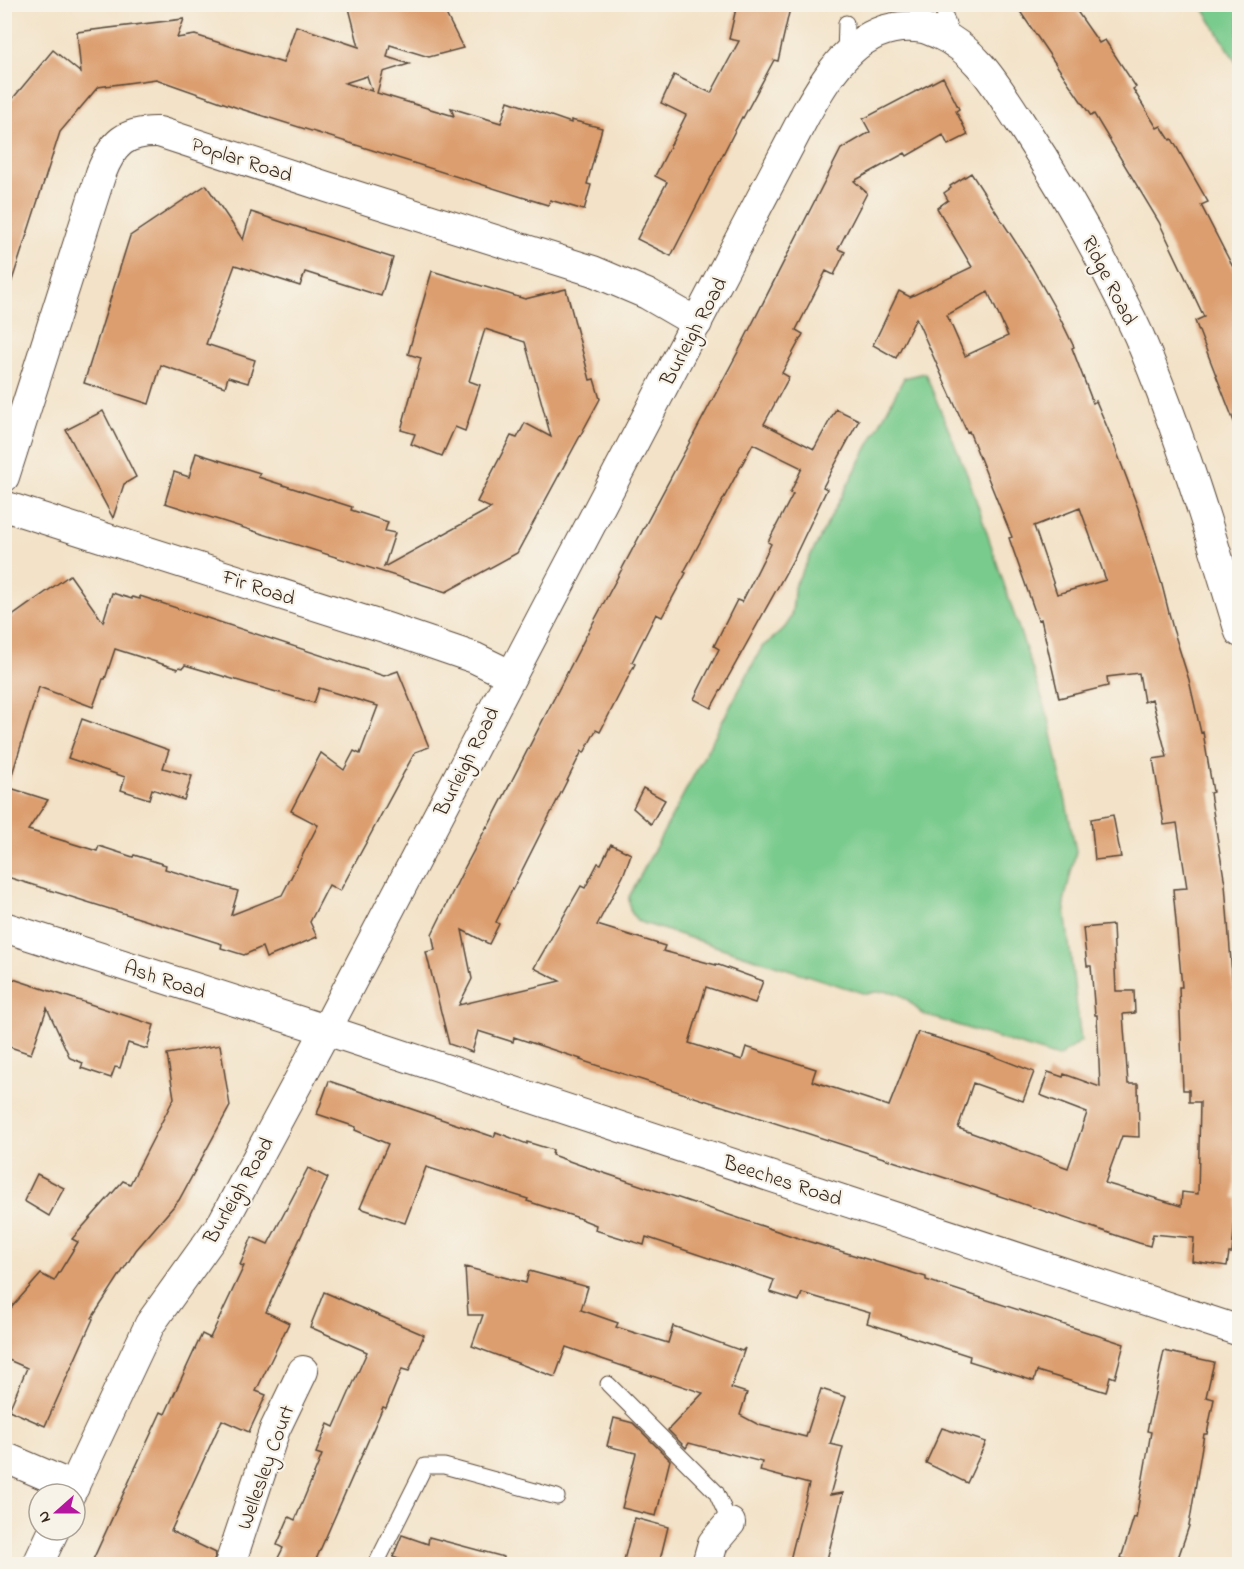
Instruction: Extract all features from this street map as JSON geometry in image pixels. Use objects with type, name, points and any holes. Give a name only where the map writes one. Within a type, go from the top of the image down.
[{"type":"street","name":"Ridge Road","points":[[858,29],[894,26],[924,28],[953,40],[979,62],[1040,152],[1094,246],[1138,334],[1175,426],[1206,518],[1239,632]]},
{"type":"street","name":"Burleigh Road","points":[[76,1482],[150,1324],[223,1222],[326,1030],[805,115],[824,80],[845,55],[858,29]]},
{"type":"street","name":"Poplar Road","points":[[4,477],[109,153],[128,136],[143,131],[159,132],[593,270],[647,294],[697,323]]},
{"type":"street","name":"Fir Road","points":[[4,506],[387,628],[475,658],[510,675]]},
{"type":"street","name":"Ash Road","points":[[4,927],[326,1030]]},
{"type":"street","name":"Beeches Road","points":[[326,1030],[1239,1330]]},
{"type":"street","name":"Wellesley Court","points":[[230,1564],[275,1429],[303,1371]]},
{"type":"street","points":[[4,1457],[56,1482]]},
{"type":"street","points":[[707,1564],[713,1543],[730,1523]]},
{"type":"street","points":[[38,1564],[48,1542]]},
{"type":"lane","points":[[944,12],[953,40]]},
{"type":"lane","points":[[608,1384],[716,1492],[730,1523]]},
{"type":"lane","points":[[376,1564],[425,1466],[444,1466],[557,1497]]},
{"type":"green space","points":[[1201,5],[1239,5],[1239,67]]},
{"type":"green space","points":[[925,373],[969,479],[1049,719],[1076,851],[1064,902],[1081,1041],[1058,1057],[922,1014],[909,1001],[891,992],[866,994],[637,921],[630,910],[629,897],[762,647],[779,634],[788,623],[793,609],[794,587],[904,378]]},
{"type":"building","points":[[348,4],[441,4],[463,48],[429,57],[390,45],[387,57],[409,64],[383,72],[377,93],[454,116],[451,108],[501,123],[508,101],[571,123],[571,120],[602,128],[587,184],[591,185],[584,210],[550,200],[548,205],[525,198],[238,108],[156,79],[98,87],[60,132],[9,290],[4,289],[4,109],[53,50],[81,73],[77,32],[184,19],[177,38],[195,35],[283,63],[296,26],[359,47]],"holes":[[[367,76],[372,91],[345,83]]]},
{"type":"building","points":[[737,4],[791,4],[778,61],[774,60],[742,117],[671,256],[637,239],[667,182],[655,176],[686,115],[661,103],[674,75],[711,93],[739,41],[729,39]]},
{"type":"building","points":[[1015,4],[1072,4],[1099,43],[1105,40],[1136,87],[1133,89],[1157,128],[1161,126],[1170,140],[1172,139],[1208,202],[1201,205],[1239,279],[1238,432],[1195,321],[1204,317],[1159,222],[1094,114],[1091,116]]},
{"type":"building","points":[[943,77],[959,109],[956,111],[968,135],[948,145],[943,135],[907,156],[905,153],[854,181],[867,193],[838,249],[845,252],[834,275],[826,271],[796,330],[803,334],[782,373],[789,377],[764,424],[814,449],[836,409],[859,420],[823,487],[827,489],[795,556],[711,708],[694,699],[719,649],[714,646],[737,600],[742,602],[771,544],[768,542],[793,494],[790,493],[802,468],[753,444],[662,617],[656,614],[632,662],[635,664],[600,732],[596,730],[584,753],[582,751],[496,922],[499,924],[489,944],[462,930],[472,979],[459,1005],[560,981],[534,968],[581,886],[585,888],[611,844],[631,854],[623,876],[597,925],[665,946],[663,951],[716,964],[763,981],[755,1003],[706,987],[689,1043],[742,1060],[746,1047],[816,1069],[812,1081],[889,1106],[918,1032],[988,1054],[1034,1072],[1023,1101],[973,1083],[958,1128],[1068,1168],[1087,1113],[1040,1095],[1048,1072],[1063,1077],[1064,1074],[1100,1087],[1097,1015],[1095,1015],[1091,966],[1087,966],[1083,928],[1113,925],[1116,991],[1134,991],[1135,1013],[1123,1014],[1128,1084],[1138,1084],[1139,1137],[1122,1136],[1105,1183],[1181,1206],[1182,1192],[1198,1194],[1200,1102],[1189,1102],[1189,1090],[1183,1090],[1179,987],[1182,987],[1173,889],[1187,888],[1177,823],[1164,825],[1153,759],[1167,757],[1152,699],[1144,702],[1139,673],[1107,677],[1108,686],[1059,698],[1041,619],[1038,620],[1009,538],[1012,537],[969,431],[967,432],[916,318],[896,358],[873,345],[899,291],[910,297],[972,267],[937,208],[948,200],[944,193],[951,188],[950,186],[971,173],[1031,266],[1074,347],[1072,348],[1093,403],[1096,401],[1138,508],[1189,680],[1201,733],[1203,732],[1213,792],[1210,793],[1225,884],[1235,1014],[1239,1014],[1234,1198],[1237,1198],[1232,1253],[1229,1253],[1227,1266],[1192,1261],[1194,1238],[1153,1234],[1150,1246],[1139,1243],[514,1037],[513,1042],[478,1031],[472,1052],[449,1044],[426,952],[435,950],[432,934],[585,638],[739,350],[841,149],[870,132],[863,119]],"holes":[[[988,292],[1008,336],[965,356],[947,315]],[[1080,508],[1106,580],[1057,594],[1034,526]]]},
{"type":"building","points":[[206,185],[243,240],[251,212],[393,258],[381,296],[305,272],[300,286],[235,265],[206,344],[255,360],[248,383],[228,377],[225,387],[161,365],[149,404],[84,383],[130,236]]},
{"type":"building","points":[[432,271],[525,299],[566,289],[590,380],[594,379],[600,399],[517,553],[446,592],[165,503],[174,472],[189,477],[196,453],[260,473],[258,477],[352,507],[351,510],[388,522],[385,531],[395,533],[384,567],[491,508],[477,502],[511,436],[517,438],[525,423],[551,437],[525,342],[485,329],[469,381],[480,385],[465,431],[455,427],[442,456],[411,444],[415,434],[401,430],[421,358],[408,354]]},
{"type":"building","points":[[103,411],[136,477],[124,484],[113,518],[66,430]]},
{"type":"building","points":[[70,575],[103,622],[112,593],[132,599],[132,597],[140,599],[140,596],[384,676],[398,671],[429,747],[415,752],[340,891],[329,885],[310,922],[317,937],[266,958],[262,947],[244,955],[221,948],[222,944],[4,876],[4,786],[48,800],[28,830],[97,851],[99,846],[133,857],[134,855],[166,865],[165,869],[238,891],[231,915],[282,895],[318,825],[291,811],[321,753],[344,770],[354,751],[360,754],[378,706],[319,688],[314,703],[185,665],[178,669],[115,649],[93,707],[39,687],[10,781],[4,780],[4,622]]},
{"type":"building","points":[[82,719],[169,750],[163,768],[192,776],[184,800],[152,789],[149,799],[121,790],[125,777],[68,758]]},
{"type":"building","points":[[643,788],[665,800],[651,824],[633,808]]},
{"type":"building","points":[[1113,815],[1121,857],[1095,860],[1091,819]]},
{"type":"building","points":[[4,976],[154,1025],[147,1049],[128,1043],[120,1068],[115,1067],[111,1078],[81,1068],[83,1063],[70,1058],[47,1008],[31,1054],[4,1045]]},
{"type":"building","points":[[220,1045],[230,1106],[179,1200],[136,1250],[92,1318],[45,1426],[9,1410],[27,1368],[4,1358],[4,1322],[11,1308],[41,1274],[54,1281],[78,1242],[72,1239],[123,1181],[130,1184],[174,1098],[167,1054]]},
{"type":"building","points":[[329,1081],[494,1137],[496,1132],[527,1144],[527,1142],[553,1150],[552,1155],[583,1166],[1124,1344],[1115,1378],[1110,1376],[1106,1392],[1037,1371],[1034,1381],[969,1361],[970,1356],[867,1323],[870,1313],[802,1293],[799,1301],[770,1292],[774,1280],[646,1237],[644,1245],[595,1230],[596,1225],[527,1201],[528,1199],[426,1167],[405,1223],[360,1208],[388,1144],[355,1130],[356,1127],[317,1114]]},
{"type":"building","points":[[308,1168],[328,1178],[266,1312],[289,1323],[256,1391],[266,1395],[249,1432],[222,1420],[171,1531],[216,1553],[213,1564],[91,1564],[161,1412],[165,1414],[202,1334],[210,1338],[244,1266],[240,1265],[252,1237],[268,1244]]},
{"type":"building","points":[[37,1174],[64,1188],[49,1216],[24,1201]]},
{"type":"building","points":[[465,1267],[526,1283],[529,1271],[588,1287],[581,1310],[618,1323],[616,1327],[668,1343],[673,1326],[742,1351],[745,1348],[731,1388],[747,1393],[740,1415],[759,1425],[806,1437],[821,1389],[846,1397],[830,1444],[843,1447],[830,1495],[843,1493],[826,1564],[789,1564],[809,1484],[760,1471],[762,1462],[689,1443],[686,1448],[668,1430],[703,1393],[566,1347],[555,1377],[472,1346],[483,1315],[468,1315]]},
{"type":"building","points":[[324,1292],[424,1335],[409,1371],[402,1369],[386,1408],[383,1407],[314,1564],[275,1564],[283,1548],[277,1545],[289,1517],[295,1520],[322,1455],[316,1453],[328,1424],[334,1427],[367,1352],[310,1327]]},
{"type":"building","points":[[1164,1351],[1214,1362],[1206,1397],[1214,1399],[1207,1434],[1204,1434],[1189,1526],[1176,1564],[1142,1564],[1121,1558],[1134,1517],[1136,1518],[1151,1432],[1147,1431]]},
{"type":"building","points":[[614,1418],[633,1423],[670,1460],[656,1516],[622,1508],[636,1453],[607,1446]]},
{"type":"building","points":[[942,1428],[986,1442],[967,1483],[926,1463]]},
{"type":"building","points":[[635,1518],[668,1527],[659,1564],[623,1564]]},
{"type":"building","points":[[402,1535],[428,1544],[429,1537],[504,1557],[503,1564],[413,1564],[393,1557]]}]
